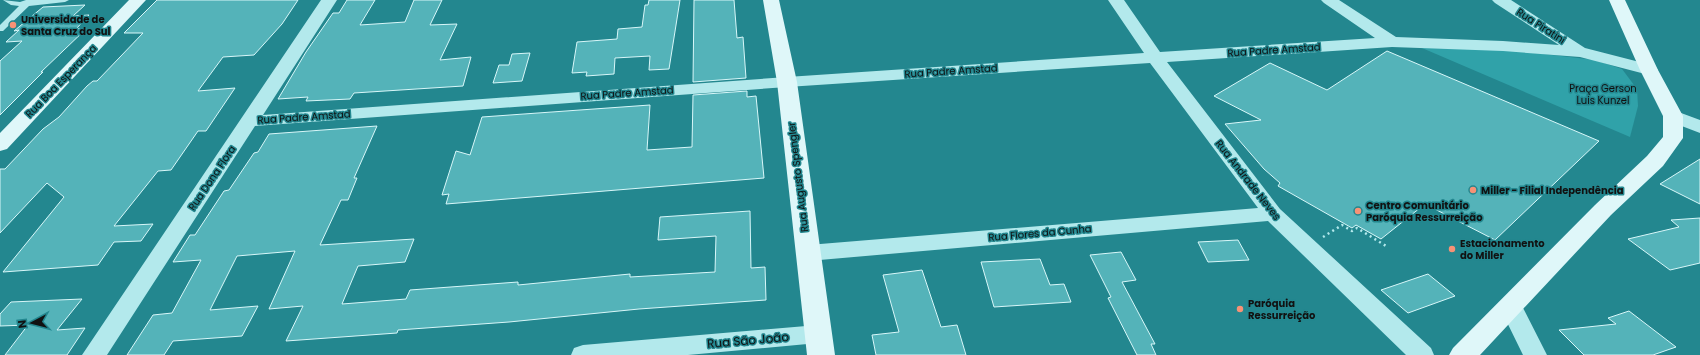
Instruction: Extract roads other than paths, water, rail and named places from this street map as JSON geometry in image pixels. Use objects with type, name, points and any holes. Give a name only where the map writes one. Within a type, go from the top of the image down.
[{"type":"street","name":"Rua Boa Esperança","points":[[0,145],[138,0]]},
{"type":"street","name":"Rua Dona Flora","points":[[94,355],[329,0]]},
{"type":"street","name":"Rua Augusto Spengler","points":[[771,0],[787,82],[820,344]]},
{"type":"street","name":"Rua Andrade Neves","points":[[1116,0],[1155,58],[1273,214],[1422,355]]},
{"type":"street","points":[[1329,0],[1392,42]]},
{"type":"street","name":"Rua Piratini","points":[[1500,0],[1581,52]]},
{"type":"street","points":[[1463,355],[1603,210],[1655,161],[1673,138],[1673,116],[1649,70],[1617,0]]},
{"type":"street","name":"Rua Padre Amstad","points":[[250,121],[787,82],[1392,42],[1503,46],[1581,52],[1649,70]]},
{"type":"street","points":[[1673,116],[1700,127]]},
{"type":"street","name":"Rua Flores da Cunha","points":[[808,252],[1273,214]]},
{"type":"street","points":[[1511,306],[1535,355]]},
{"type":"street","name":"Rua São João","points":[[583,355],[820,344]]},
{"type":"lane","points":[[7,0],[16,4],[65,0]]},
{"type":"lane","points":[[0,29],[29,2]]},
{"type":"place","name":"Universidade de Santa Cruz do Sul","points":[[13,25]]},
{"type":"place","name":"Miller - Filial Independência","points":[[1473,190]]},
{"type":"place","name":"Centro Comunitário Paróquia Ressurreição","points":[[1358,211]]},
{"type":"place","name":"Estacionamento do Miller","points":[[1452,249]]},
{"type":"place","name":"Paróquia Ressurreição","points":[[1240,309]]},
{"type":"park label","name":"Praça Gerson Luis Kunzel","points":[[1603,94]]}]
